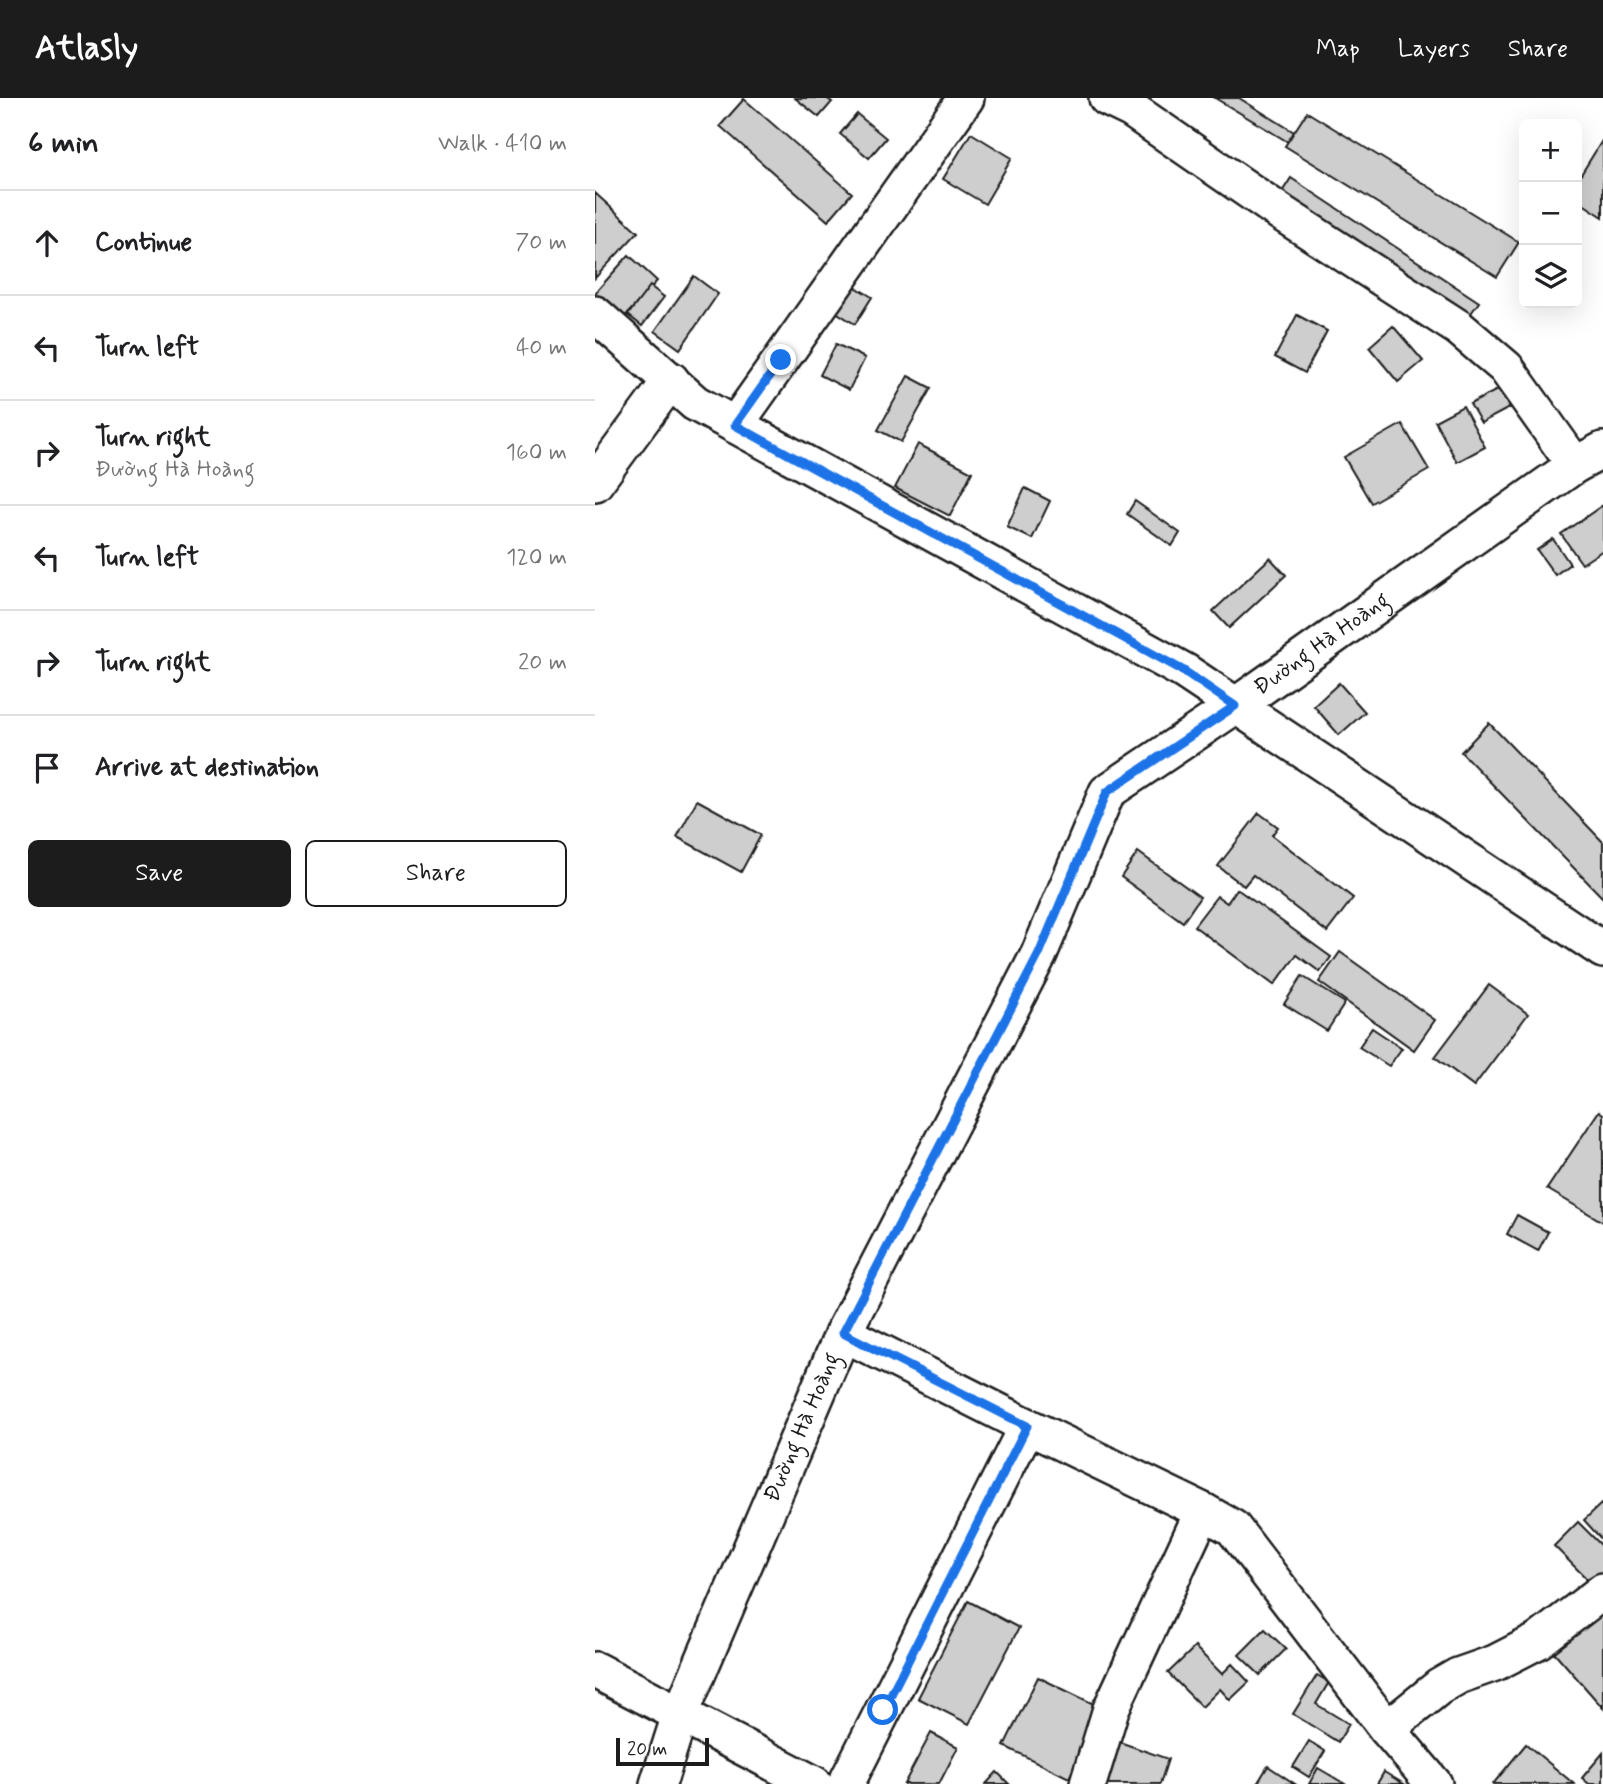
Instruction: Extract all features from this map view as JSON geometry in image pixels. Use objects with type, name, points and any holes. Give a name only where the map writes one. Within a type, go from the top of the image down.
[{"type":"street","points":[[735,425],[967,98]]},
{"type":"street","points":[[1107,98],[1132,110],[1283,214],[1459,328],[1506,368],[1589,458]]},
{"type":"street","points":[[595,314],[695,403],[1184,671],[1603,950]]},
{"type":"street","points":[[595,483],[671,380]]},
{"type":"street","name":"Đường Hà Hoàng","points":[[658,1784],[680,1715],[843,1333],[1039,954],[1107,792],[1235,706],[1589,458]]},
{"type":"street","points":[[843,1333],[1233,1528],[1387,1729],[1434,1784]]},
{"type":"street","points":[[846,1784],[1027,1426]]},
{"type":"street","points":[[1088,1784],[1111,1709],[1203,1511]]},
{"type":"street","points":[[1387,1729],[1439,1687],[1538,1641],[1603,1591]]},
{"type":"street","points":[[595,1670],[814,1784]]},
{"type":"building","points":[[795,98],[826,98],[832,102],[819,117]]},
{"type":"building","points":[[1215,98],[1239,98],[1294,132],[1288,142]]},
{"type":"building","points":[[744,99],[852,193],[828,221],[720,126]]},
{"type":"building","points":[[1307,112],[1519,242],[1497,277],[1285,146]]},
{"type":"building","points":[[857,114],[886,138],[869,158],[840,134]]},
{"type":"building","points":[[971,133],[1012,158],[985,204],[943,179]]},
{"type":"building","points":[[1603,139],[1603,217],[1582,203],[1582,173]]},
{"type":"building","points":[[1291,178],[1479,302],[1469,316],[1282,192]]},
{"type":"building","points":[[595,193],[638,232],[595,278]]},
{"type":"building","points":[[629,255],[657,281],[621,321],[595,297],[595,293]]},
{"type":"building","points":[[694,276],[718,294],[680,349],[655,331]]},
{"type":"building","points":[[842,279],[872,297],[855,324],[825,305]]},
{"type":"building","points":[[650,286],[664,297],[642,326],[628,315]]},
{"type":"building","points":[[1297,315],[1327,331],[1305,373],[1275,357]]},
{"type":"building","points":[[1393,326],[1423,361],[1398,382],[1369,347]]},
{"type":"building","points":[[836,344],[865,358],[849,390],[820,375]]},
{"type":"building","points":[[908,376],[931,388],[901,442],[878,430]]},
{"type":"building","points":[[1503,387],[1513,406],[1481,423],[1470,404]]},
{"type":"building","points":[[1463,406],[1485,447],[1457,462],[1435,421]]},
{"type":"building","points":[[1402,424],[1429,470],[1371,503],[1344,457]]},
{"type":"building","points":[[918,444],[972,472],[950,516],[895,488]]},
{"type":"building","points":[[1025,488],[1050,501],[1032,539],[1007,527]]},
{"type":"building","points":[[1135,501],[1180,533],[1172,546],[1127,514]]},
{"type":"building","points":[[1603,505],[1603,550],[1582,564],[1561,534]]},
{"type":"building","points":[[1553,539],[1570,564],[1555,575],[1537,550]]},
{"type":"building","points":[[1270,558],[1286,575],[1229,628],[1213,611]]},
{"type":"building","points":[[1339,683],[1365,712],[1339,735],[1314,706]]},
{"type":"building","points":[[1489,723],[1603,842],[1603,898],[1461,752]]},
{"type":"building","points":[[697,800],[761,835],[741,872],[677,837]]},
{"type":"building","points":[[1259,813],[1278,827],[1272,835],[1353,898],[1327,932],[1253,875],[1244,886],[1218,866]]},
{"type":"building","points":[[1138,852],[1200,897],[1183,922],[1121,877]]},
{"type":"building","points":[[1237,889],[1331,957],[1320,972],[1297,955],[1274,985],[1194,926],[1217,896],[1227,903]]},
{"type":"building","points":[[1340,952],[1435,1020],[1414,1050],[1319,982]]},
{"type":"building","points":[[1302,976],[1345,1003],[1327,1031],[1284,1004]]},
{"type":"building","points":[[1489,985],[1528,1014],[1474,1086],[1435,1057]]},
{"type":"building","points":[[1372,1028],[1402,1048],[1389,1066],[1359,1047]]},
{"type":"building","points":[[1599,1111],[1603,1114],[1603,1222],[1547,1189]]},
{"type":"building","points":[[1517,1215],[1548,1232],[1538,1251],[1507,1234]]},
{"type":"building","points":[[1601,1504],[1603,1507],[1603,1541],[1584,1520]]},
{"type":"building","points":[[1578,1522],[1603,1547],[1603,1576],[1593,1585],[1554,1546]]},
{"type":"building","points":[[968,1601],[1019,1628],[969,1724],[918,1698]]},
{"type":"building","points":[[1603,1609],[1603,1708],[1554,1652]]},
{"type":"building","points":[[1265,1629],[1286,1649],[1260,1675],[1239,1655]]},
{"type":"building","points":[[1195,1647],[1222,1674],[1232,1664],[1249,1682],[1230,1700],[1220,1689],[1202,1707],[1168,1673]]},
{"type":"building","points":[[1317,1675],[1329,1682],[1316,1704],[1349,1724],[1338,1742],[1293,1714]]},
{"type":"building","points":[[1038,1677],[1102,1708],[1069,1778],[1004,1746]]},
{"type":"building","points":[[931,1733],[958,1747],[939,1784],[904,1784]]},
{"type":"building","points":[[1111,1739],[1168,1759],[1160,1784],[1096,1784]]},
{"type":"building","points":[[1309,1741],[1325,1751],[1309,1777],[1293,1767]]},
{"type":"building","points":[[1526,1744],[1574,1784],[1493,1784]]},
{"type":"building","points":[[1603,1753],[1603,1784],[1589,1784],[1582,1778]]},
{"type":"building","points":[[1268,1766],[1295,1784],[1257,1784]]},
{"type":"building","points":[[1318,1768],[1345,1784],[1309,1784]]},
{"type":"building","points":[[997,1772],[1009,1784],[986,1784]]},
{"type":"building","points":[[1384,1772],[1404,1784],[1377,1784]]},
{"type":"route","points":[[781,360],[735,425],[1184,671],[1235,706],[1107,792],[1039,954],[843,1333],[1027,1426],[883,1710]]}]
